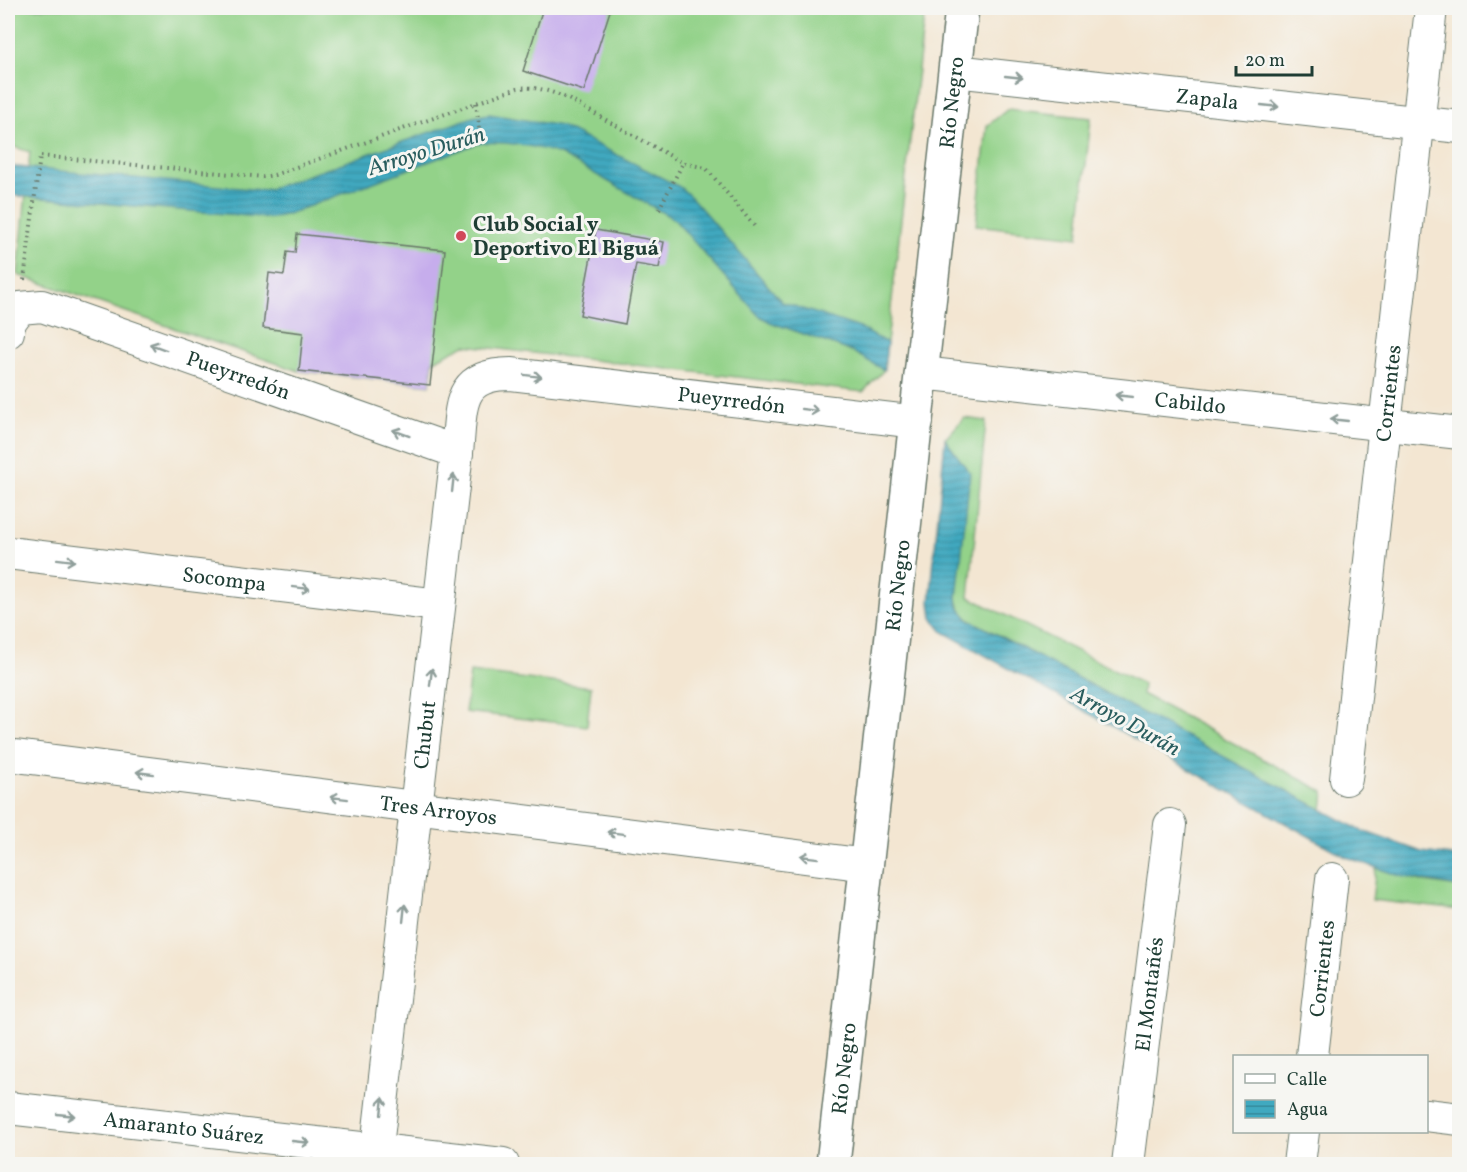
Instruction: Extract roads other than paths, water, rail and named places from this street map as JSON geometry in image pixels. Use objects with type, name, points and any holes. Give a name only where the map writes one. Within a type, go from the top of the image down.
[{"type":"street","name":"Río Negro","points":[[833,1164],[962,8]]},
{"type":"street","name":"Corrientes","points":[[1346,778],[1431,8]]},
{"type":"street","name":"Zapala","points":[[956,71],[1460,127]]},
{"type":"street","name":"Pueyrredón","points":[[14,320],[31,305],[52,309],[457,452]]},
{"type":"street","name":"Cabildo","points":[[922,373],[1460,433]]},
{"type":"street","name":"Pueyrredón","points":[[476,380],[486,375],[511,374],[916,422]]},
{"type":"street","name":"Chubut","points":[[376,1157],[457,452],[464,399],[476,380]]},
{"type":"street","name":"Socompa","points":[[8,553],[439,605]]},
{"type":"street","name":"Tres Arroyos","points":[[8,755],[867,865]]},
{"type":"street","name":"El Montañés","points":[[1128,1164],[1170,825]]},
{"type":"street","name":"Corrientes","points":[[1312,1055],[1332,879]]},
{"type":"street","name":"Amaranto Suárez","points":[[8,1108],[376,1157],[503,1164]]},
{"type":"street","points":[[1428,1115],[1460,1119]]},
{"type":"street","points":[[1299,1164],[1303,1133]]},
{"type":"water","name":"Arroyo Durán","points":[[489,114],[561,126],[680,187],[782,302],[860,328],[887,343],[884,370],[853,352],[770,322],[758,315],[674,219],[562,155],[543,149],[496,142],[476,144],[288,214],[271,218],[8,195],[8,166],[269,189],[473,117]]},
{"type":"water","name":"Arroyo Durán","points":[[945,439],[970,473],[957,598],[958,606],[968,619],[1360,830],[1422,852],[1459,857],[1459,887],[1400,876],[1346,857],[943,632],[932,618],[930,602]]},
{"type":"place","name":"Club Social y Deportivo El Biguá","points":[[461,236]]}]
